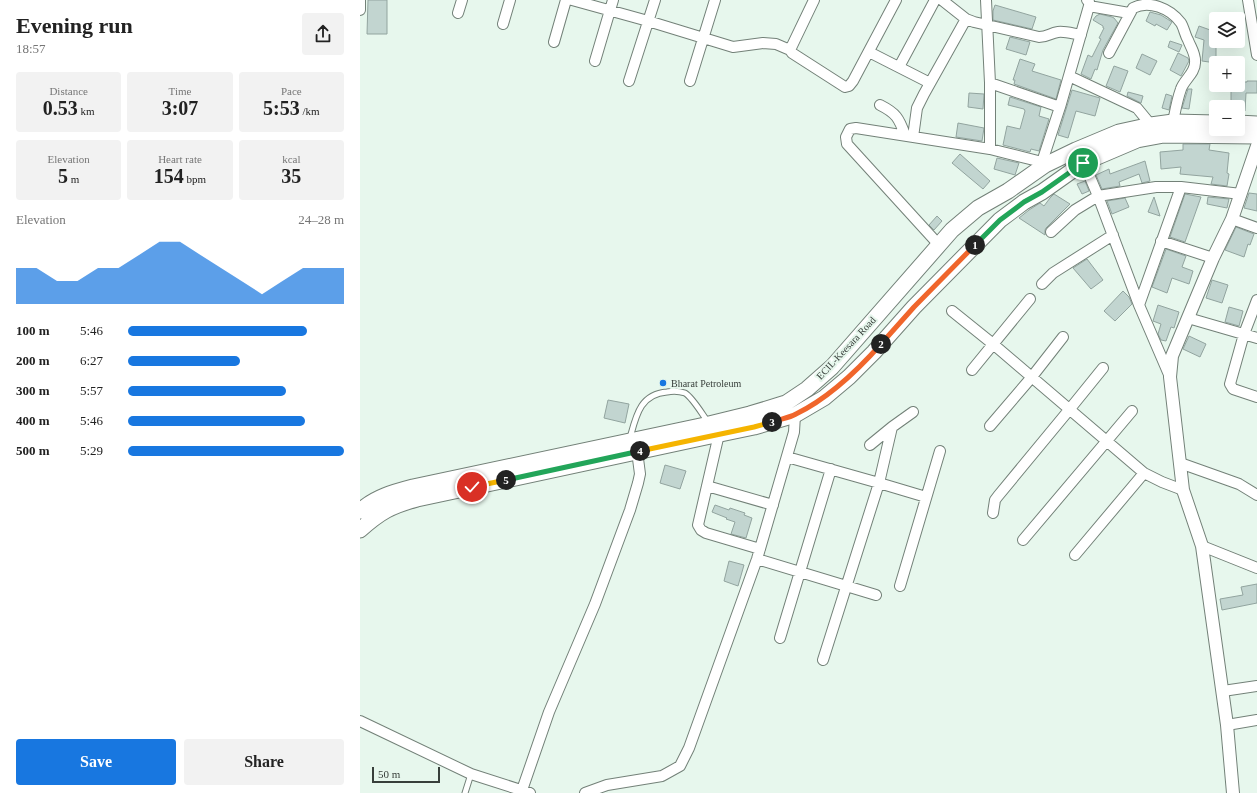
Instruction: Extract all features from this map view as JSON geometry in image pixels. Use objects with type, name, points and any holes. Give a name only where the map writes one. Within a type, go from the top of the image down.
[{"type":"main road","name":"ECIL-Keesara Road","points":[[714,429],[750,414],[786,403],[807,389],[832,367],[952,230],[978,208],[1008,191],[1044,164],[1119,132],[1173,122],[1209,123]]},
{"type":"main road","points":[[1245,123],[1257,124]]},
{"type":"main road","name":"ECIL-Keesara Road","points":[[360,511],[367,505],[389,493],[413,487],[634,446],[714,429],[754,427],[795,415],[824,398],[849,377],[874,352],[914,307],[1000,220],[1024,202],[1042,192],[1084,163],[1137,140],[1164,135],[1257,136]]},
{"type":"main road","name":"ECIL-Keesara Road","points":[[360,530],[375,516],[395,505],[634,446]]},
{"type":"street","points":[[360,0],[360,10]]},
{"type":"street","points":[[458,13],[462,0]]},
{"type":"street","points":[[503,24],[510,0]]},
{"type":"street","points":[[554,42],[566,0]]},
{"type":"street","points":[[572,0],[733,47],[763,43],[776,44],[790,50],[792,54],[845,87],[849,86],[853,82],[896,0]]},
{"type":"street","points":[[595,61],[613,0]]},
{"type":"street","points":[[629,81],[655,0]]},
{"type":"street","points":[[690,80],[715,0]]},
{"type":"street","points":[[790,50],[814,0]]},
{"type":"street","points":[[899,67],[935,0]]},
{"type":"street","points":[[942,0],[966,19],[974,22],[1039,37],[1046,37],[1059,32],[1067,32],[1081,36]]},
{"type":"street","points":[[986,0],[990,83],[990,149]]},
{"type":"street","points":[[1248,0],[1257,55]]},
{"type":"street","points":[[1109,53],[1132,8],[1152,2],[1174,15],[1182,24],[1195,54],[1195,65],[1191,74],[1180,90],[1173,122]]},
{"type":"street","points":[[939,245],[847,144],[846,137],[850,129],[856,128],[990,149],[1044,164],[1081,36],[1088,3],[1129,13]]},
{"type":"street","points":[[909,136],[917,108],[966,19]]},
{"type":"street","points":[[869,52],[930,83]]},
{"type":"street","points":[[1069,76],[1137,108],[1151,125]]},
{"type":"street","points":[[990,83],[1060,107]]},
{"type":"street","points":[[880,105],[891,110],[898,117],[909,136]]},
{"type":"street","points":[[1232,793],[1227,725],[1202,546],[1183,490],[1170,377],[1172,356],[1213,258],[1232,219],[1257,146]]},
{"type":"street","points":[[1084,163],[1139,305],[1170,377]]},
{"type":"street","points":[[1051,232],[1075,210],[1098,196],[1156,187],[1181,187],[1241,194]]},
{"type":"street","points":[[1139,305],[1181,187]]},
{"type":"street","points":[[1232,219],[1257,228]]},
{"type":"street","points":[[1042,284],[1053,273],[1113,235]]},
{"type":"street","points":[[1161,241],[1213,258]]},
{"type":"street","points":[[972,370],[1030,299]]},
{"type":"street","points":[[1257,300],[1244,334],[1230,382],[1230,386],[1233,389],[1257,396]]},
{"type":"street","points":[[952,310],[1144,473],[1183,490]]},
{"type":"street","points":[[1188,318],[1257,338]]},
{"type":"street","points":[[990,426],[1031,378],[1063,337]]},
{"type":"street","points":[[993,513],[995,500],[998,496],[1103,368]]},
{"type":"street","points":[[1023,540],[1132,411]]},
{"type":"street","points":[[870,445],[913,412]]},
{"type":"street","points":[[585,793],[607,785],[662,776],[680,766],[689,748],[757,559],[794,432],[795,415]]},
{"type":"street","points":[[823,660],[845,586],[879,483],[892,427]]},
{"type":"street","points":[[714,429],[706,486],[698,522],[701,530],[706,533],[760,549]]},
{"type":"street","points":[[360,721],[471,774],[524,792],[549,712],[594,604],[630,510],[640,474],[634,446]]},
{"type":"street","points":[[900,586],[940,451]]},
{"type":"street","points":[[787,457],[926,497]]},
{"type":"street","points":[[1180,463],[1239,484],[1257,495]]},
{"type":"street","points":[[780,638],[831,469]]},
{"type":"street","points":[[1075,555],[1144,473]]},
{"type":"street","points":[[706,486],[773,505]]},
{"type":"street","points":[[1202,546],[1257,568]]},
{"type":"street","points":[[757,559],[876,595]]},
{"type":"street","points":[[1222,691],[1257,686]]},
{"type":"street","points":[[1227,725],[1257,720]]},
{"type":"lane","points":[[634,446],[638,412],[651,396],[660,392],[676,391],[685,393],[714,429]]},
{"type":"lane","points":[[465,793],[471,774]]},
{"type":"building","points":[[368,0],[387,0],[387,34],[367,34]]},
{"type":"building","points":[[995,5],[1036,17],[1032,29],[993,20]]},
{"type":"building","points":[[1150,12],[1161,15],[1172,22],[1167,30],[1146,21]]},
{"type":"building","points":[[1100,14],[1114,18],[1118,23],[1103,50],[1097,70],[1095,69],[1091,79],[1081,74],[1088,55],[1092,57],[1101,39],[1099,38],[1104,28],[1093,20]]},
{"type":"building","points":[[1199,26],[1209,30],[1209,48],[1216,48],[1216,56],[1209,56],[1209,62],[1202,61],[1204,40],[1195,37]]},
{"type":"building","points":[[1010,37],[1030,42],[1026,55],[1006,49]]},
{"type":"building","points":[[1170,41],[1182,45],[1179,52],[1168,47]]},
{"type":"building","points":[[1178,53],[1188,58],[1189,61],[1181,76],[1170,70]]},
{"type":"building","points":[[1142,54],[1157,61],[1150,75],[1136,68]]},
{"type":"building","points":[[1020,59],[1035,64],[1032,71],[1061,80],[1056,99],[1014,84],[1015,80],[1013,80]]},
{"type":"building","points":[[1114,66],[1128,71],[1120,92],[1106,86]]},
{"type":"building","points":[[1257,81],[1257,93],[1246,93],[1245,111],[1245,100],[1231,100],[1231,92],[1245,92],[1245,82]]},
{"type":"building","points":[[1188,89],[1192,89],[1189,109],[1182,108]]},
{"type":"building","points":[[1072,90],[1100,98],[1095,116],[1076,111],[1068,138],[1058,135]]},
{"type":"building","points":[[1128,92],[1143,96],[1141,103],[1127,96]]},
{"type":"building","points":[[969,93],[984,94],[983,109],[968,107]]},
{"type":"building","points":[[1166,94],[1172,96],[1169,110],[1162,108]]},
{"type":"building","points":[[1010,97],[1041,107],[1039,116],[1049,119],[1039,151],[1031,149],[1030,152],[1003,145],[1007,126],[1020,129],[1025,111],[1024,109],[1008,105]]},
{"type":"building","points":[[958,123],[984,128],[982,141],[956,137]]},
{"type":"building","points":[[1183,144],[1210,144],[1209,150],[1229,153],[1227,173],[1229,174],[1227,186],[1211,184],[1213,177],[1180,174],[1181,167],[1161,169],[1160,152],[1183,150]]},
{"type":"building","points":[[960,154],[990,181],[983,189],[952,163]]},
{"type":"building","points":[[997,158],[1019,163],[1015,175],[994,169]]},
{"type":"building","points":[[1145,161],[1150,181],[1142,183],[1139,174],[1119,182],[1120,186],[1102,189],[1096,175],[1109,169],[1110,174]]},
{"type":"building","points":[[1085,181],[1089,191],[1082,194],[1077,184]]},
{"type":"building","points":[[1249,193],[1257,194],[1257,211],[1244,208]]},
{"type":"building","points":[[1054,194],[1070,204],[1046,228],[1045,235],[1019,218],[1040,203],[1044,206]]},
{"type":"building","points":[[1185,194],[1201,197],[1185,242],[1170,237]]},
{"type":"building","points":[[1154,197],[1160,216],[1148,212]]},
{"type":"building","points":[[1208,197],[1229,199],[1227,208],[1207,204]]},
{"type":"building","points":[[1125,198],[1129,207],[1112,214],[1107,201]]},
{"type":"building","points":[[937,216],[942,221],[934,230],[929,225]]},
{"type":"building","points":[[1236,227],[1254,234],[1250,245],[1248,244],[1244,257],[1225,250]]},
{"type":"building","points":[[1166,249],[1186,256],[1182,267],[1193,271],[1189,284],[1172,278],[1167,293],[1152,287]]},
{"type":"building","points":[[1087,259],[1103,280],[1091,289],[1073,268]]},
{"type":"building","points":[[1212,280],[1228,285],[1222,303],[1206,298]]},
{"type":"building","points":[[1123,291],[1129,297],[1132,304],[1115,321],[1104,311]]},
{"type":"building","points":[[1158,305],[1179,312],[1174,328],[1171,327],[1166,341],[1161,340],[1158,334],[1161,324],[1153,321]]},
{"type":"building","points":[[1229,307],[1243,311],[1239,326],[1225,322]]},
{"type":"building","points":[[1189,336],[1206,344],[1200,357],[1183,349]]},
{"type":"building","points":[[608,400],[629,404],[625,423],[604,418]]},
{"type":"building","points":[[665,465],[686,471],[680,489],[660,483]]},
{"type":"building","points":[[715,505],[729,510],[730,508],[745,513],[744,515],[752,518],[746,538],[731,534],[735,522],[712,512]]},
{"type":"building","points":[[729,561],[744,565],[738,586],[724,581]]},
{"type":"building","points":[[1257,584],[1257,603],[1222,610],[1220,599],[1243,595],[1241,587]]},
{"type":"place","name":"Bharat Petroleum","points":[[663,383]]},
{"type":"route","points":[[472,487],[754,427],[795,415],[824,398],[849,377],[874,352],[914,307],[1000,220],[1024,202],[1042,192],[1083,163]]}]
